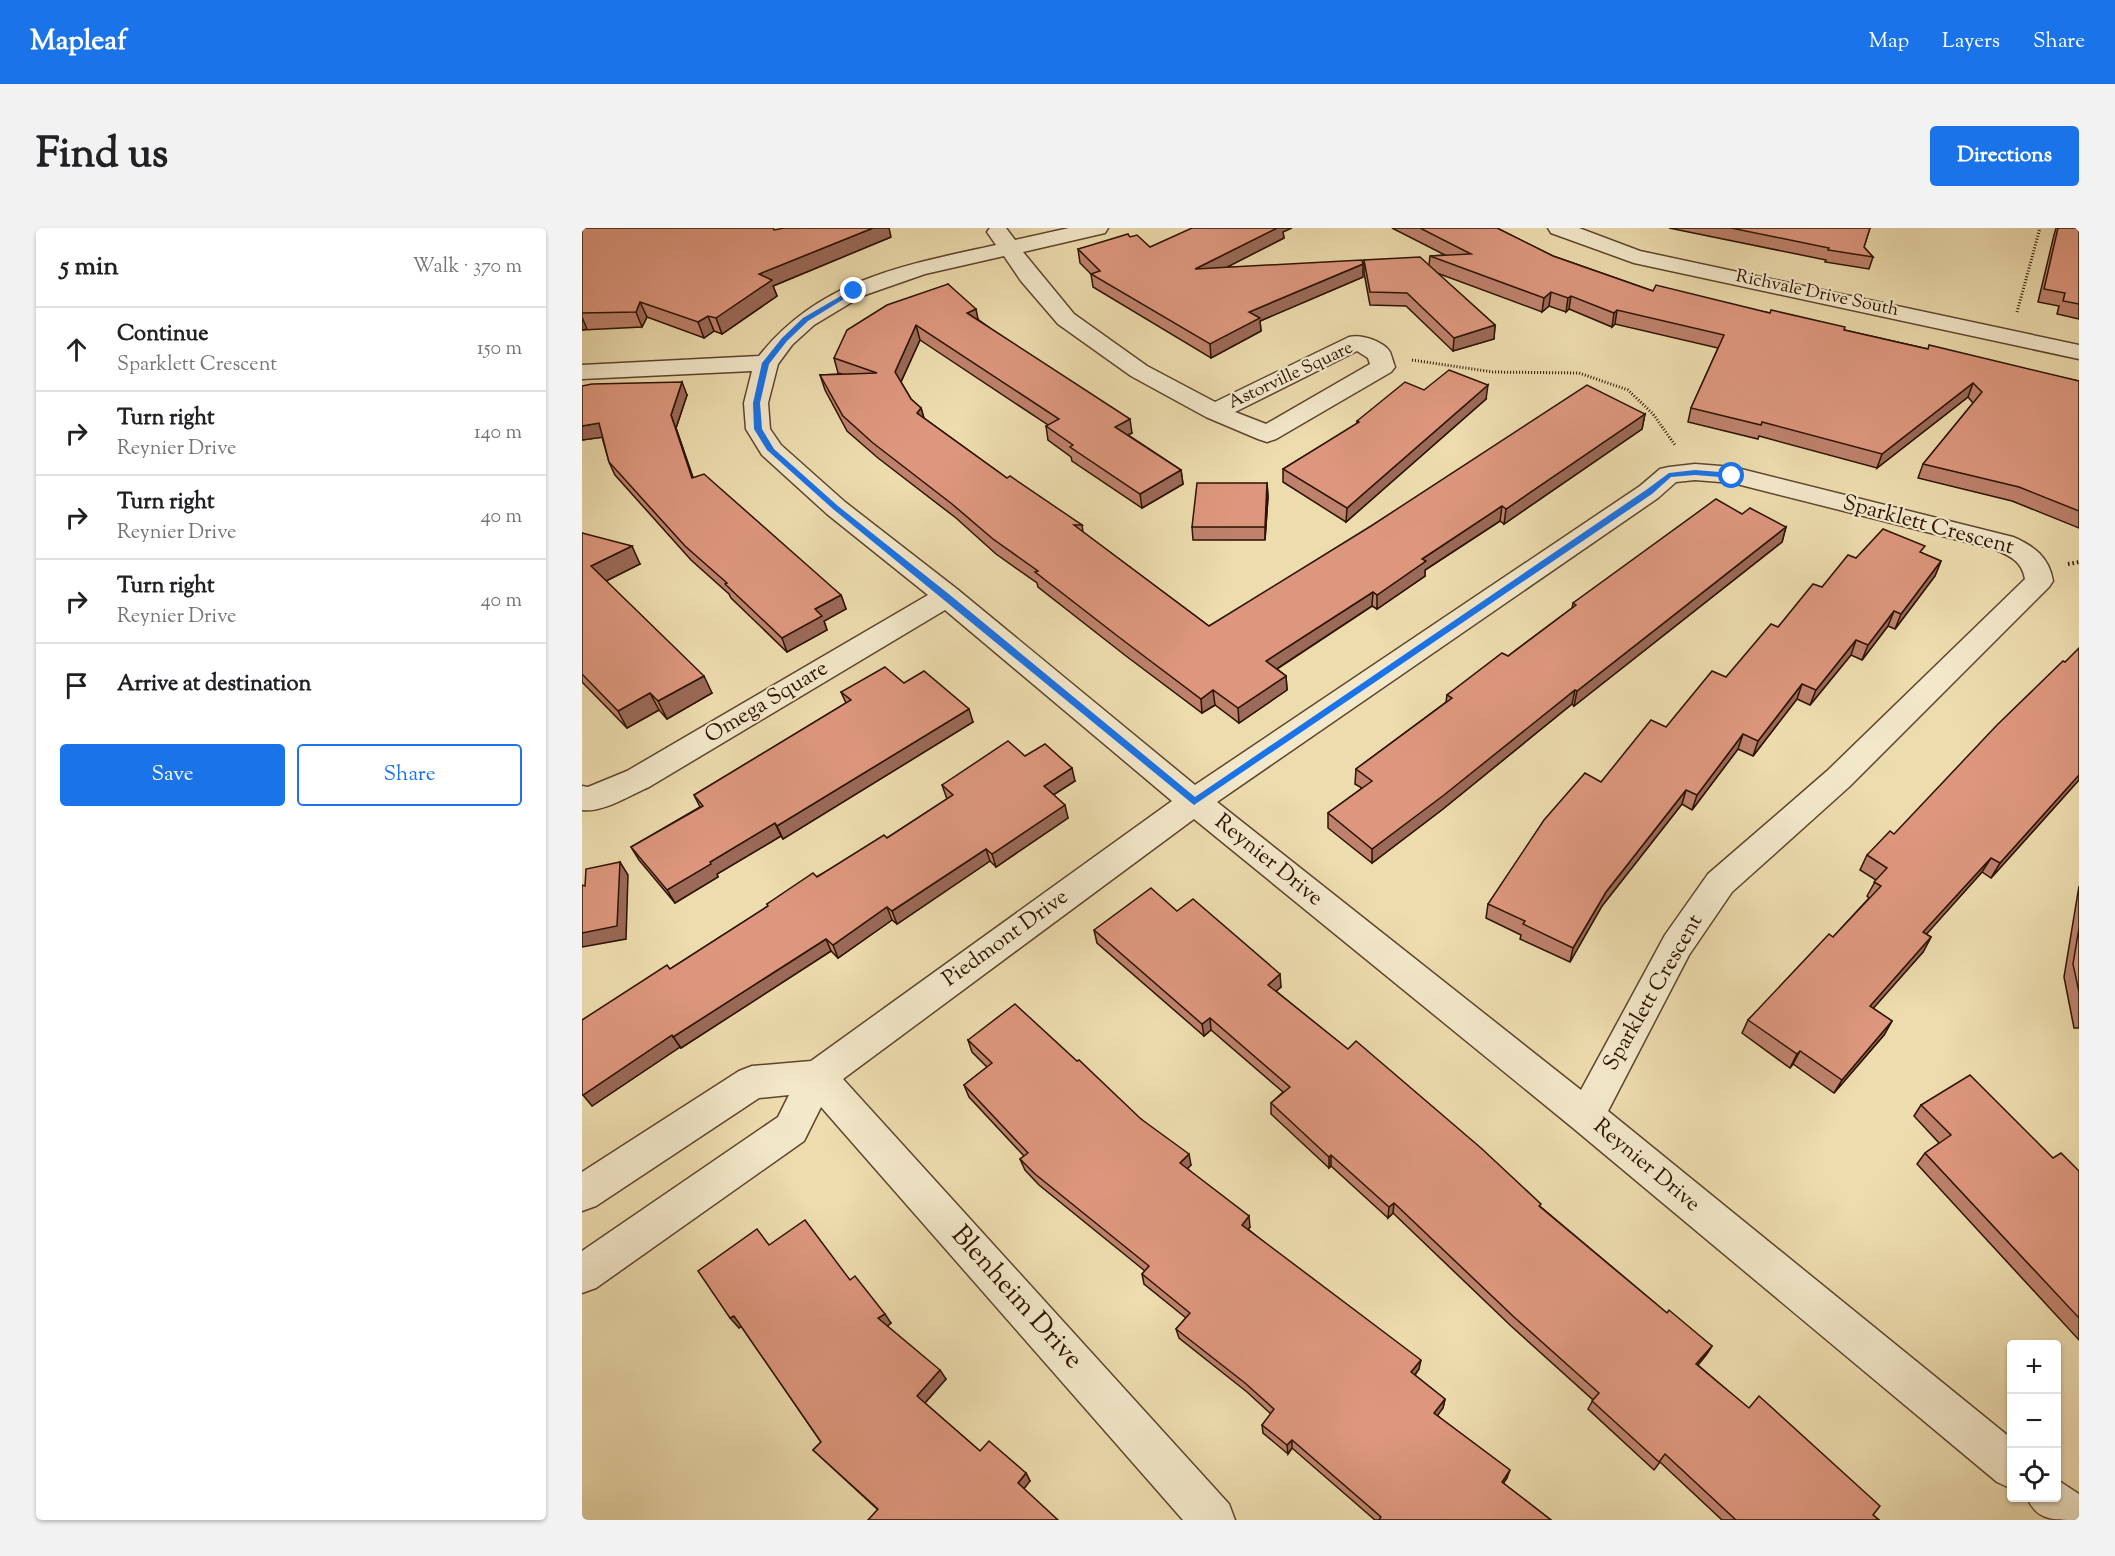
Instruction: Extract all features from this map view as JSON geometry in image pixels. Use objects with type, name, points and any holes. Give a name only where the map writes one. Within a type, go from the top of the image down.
[{"type":"street","name":"Reynier Drive","points":[[1097,228],[1002,238],[854,291],[806,320],[784,340],[766,363],[756,403],[758,429],[771,450],[836,508],[1194,802],[1586,1116],[2007,1463]]},
{"type":"street","name":"Richvale Drive South","points":[[1559,228],[1634,256],[2079,352]]},
{"type":"street","name":"Astorville Square","points":[[1002,238],[1066,319],[1138,371],[1215,412],[1267,434],[1383,367],[1379,354],[1357,342],[1215,412]]},
{"type":"street","points":[[582,372],[766,363]]},
{"type":"street","name":"Sparklett Crescent","points":[[1194,802],[1649,492],[1669,475],[1695,472],[1732,476],[2003,543],[2026,552],[2038,568],[2039,581],[1838,779],[1720,883],[1677,945],[1586,1116]]},
{"type":"street","name":"Omega Square","points":[[582,798],[590,799],[638,779],[947,597]]},
{"type":"street","name":"Piedmont Drive","points":[[582,1274],[791,1129],[818,1077],[1194,802]]},
{"type":"street","points":[[582,1193],[752,1082],[818,1077]]},
{"type":"street","name":"Blenheim Drive","points":[[818,1077],[1213,1520]]},
{"type":"street","points":[[2055,1502],[2076,1520]]},
{"type":"path","points":[[2011,336],[2040,228]]},
{"type":"path","points":[[1379,354],[1492,372],[1579,373],[1628,390],[1653,414],[1695,472]]},
{"type":"building","points":[[582,228],[773,228],[774,230],[873,228],[759,274],[772,280],[716,318],[708,316],[698,322],[640,302],[636,312],[582,313]]},
{"type":"building","points":[[1192,228],[1277,228],[1195,269],[1362,260],[1363,264],[1249,312],[1260,318],[1210,344],[1091,274],[1100,271],[1078,249],[1128,234],[1130,237],[1137,235],[1150,247]]},
{"type":"building","points":[[1420,228],[1497,228],[1553,256],[1653,291],[1656,285],[1770,313],[1771,310],[1845,327],[1844,330],[1928,349],[1929,345],[2079,381],[2079,511],[2019,487],[1923,464],[1982,392],[1973,383],[1882,454],[1762,422],[1761,425],[1691,408],[1724,335],[1617,310],[1614,313],[1571,296],[1568,298],[1551,292],[1544,298],[1430,256],[1471,254]]},
{"type":"building","points":[[1731,228],[1870,228],[1864,247],[1873,257],[1828,250],[1829,248]]},
{"type":"building","points":[[2058,228],[2079,228],[2079,304],[2063,301],[2065,293],[2044,289]]},
{"type":"building","points":[[1420,257],[1495,325],[1454,338],[1407,293],[1370,292],[1364,260]]},
{"type":"building","points":[[948,284],[976,309],[967,313],[1130,419],[1115,427],[1181,470],[1140,494],[1070,447],[1073,445],[1046,426],[1059,419],[916,325],[895,372],[911,399],[921,408],[917,413],[1007,478],[1010,476],[1082,525],[1074,525],[1209,626],[1371,526],[1587,385],[1645,414],[1506,509],[1502,506],[1422,559],[1426,561],[1377,595],[1373,592],[1266,661],[1286,676],[1238,708],[1213,690],[1201,699],[1035,572],[1038,571],[993,539],[873,443],[843,416],[820,375],[877,373],[834,358],[847,330],[887,305]]},
{"type":"building","points":[[1449,370],[1488,385],[1347,508],[1283,469],[1359,422],[1357,421],[1405,382],[1424,390]]},
{"type":"building","points":[[682,382],[671,415],[692,478],[704,474],[841,595],[815,609],[822,616],[782,638],[725,584],[727,583],[685,546],[609,462],[599,423],[582,426],[582,386]]},
{"type":"building","points":[[1197,483],[1267,483],[1265,527],[1192,527]]},
{"type":"building","points":[[1716,499],[1742,514],[1750,508],[1786,527],[1372,849],[1328,813],[1372,781],[1356,769],[1452,698],[1447,695],[1502,653],[1508,656],[1576,605],[1573,603]]},
{"type":"building","points":[[1883,529],[1925,546],[1920,552],[1941,561],[1901,614],[1894,611],[1868,645],[1856,640],[1816,690],[1802,684],[1758,741],[1743,734],[1697,795],[1686,790],[1606,892],[1573,948],[1523,924],[1525,921],[1488,904],[1544,820],[1585,773],[1601,782],[1651,720],[1666,727],[1712,671],[1726,677],[1771,624],[1778,627],[1813,584],[1822,587],[1848,555],[1856,558]]},
{"type":"building","points":[[582,533],[632,546],[591,566],[704,676],[658,701],[650,693],[618,711],[582,674]]},
{"type":"building","points":[[2079,648],[2079,775],[2000,863],[1991,858],[1923,932],[1931,937],[1870,1006],[1892,1021],[1842,1080],[1800,1051],[1797,1054],[1748,1020],[1829,934],[1833,937],[1881,886],[1874,882],[1887,868],[1867,855],[1890,831],[1894,834],[1997,725]]},
{"type":"building","points":[[885,667],[904,683],[924,671],[969,709],[777,826],[775,823],[667,890],[631,847],[703,806],[694,795],[851,700],[841,692]]},
{"type":"building","points":[[1008,741],[1025,756],[1045,744],[1072,768],[1044,786],[1065,805],[992,854],[986,849],[892,911],[887,907],[833,945],[826,939],[582,1094],[582,1020],[667,965],[670,969],[768,906],[767,904],[813,873],[817,877],[884,835],[887,838],[953,795],[942,785]]},
{"type":"building","points":[[620,862],[617,926],[582,933],[582,885],[585,886],[586,869]]},
{"type":"building","points":[[1151,888],[1177,911],[1193,899],[1280,974],[1268,985],[1348,1049],[1356,1041],[1481,1148],[1541,1204],[1539,1206],[1667,1313],[1669,1310],[1712,1346],[1696,1364],[1749,1408],[1759,1396],[1880,1506],[1873,1515],[1879,1520],[1736,1520],[1665,1454],[1659,1462],[1592,1401],[1599,1393],[1514,1317],[1394,1203],[1389,1207],[1331,1155],[1329,1157],[1271,1103],[1290,1087],[1210,1018],[1202,1024],[1094,930]]},
{"type":"building","points":[[2079,928],[2079,992],[2073,964]]},
{"type":"building","points":[[1015,1004],[1141,1119],[1189,1154],[1180,1163],[1249,1216],[1242,1225],[1421,1360],[1411,1372],[1445,1399],[1434,1413],[1510,1470],[1502,1482],[1551,1520],[1379,1520],[1381,1517],[1292,1440],[1287,1445],[1262,1425],[1274,1409],[1245,1383],[1176,1329],[1190,1313],[1142,1274],[1149,1266],[1035,1174],[1020,1159],[1028,1153],[964,1085],[992,1063],[968,1040]]},
{"type":"building","points":[[1970,1075],[2053,1158],[2061,1153],[2079,1171],[2079,1318],[1925,1153],[1951,1135],[1921,1105]]},
{"type":"building","points":[[805,1220],[850,1280],[855,1276],[885,1314],[878,1318],[940,1370],[917,1396],[980,1451],[989,1441],[1026,1473],[1018,1483],[1058,1520],[868,1520],[878,1509],[813,1450],[821,1442],[734,1316],[730,1318],[698,1271],[757,1229],[769,1245]]},
{"type":"route","points":[[854,291],[806,320],[784,340],[766,363],[756,403],[758,429],[771,450],[836,508],[1194,802],[1649,492],[1669,475],[1695,472],[1732,476]]}]
